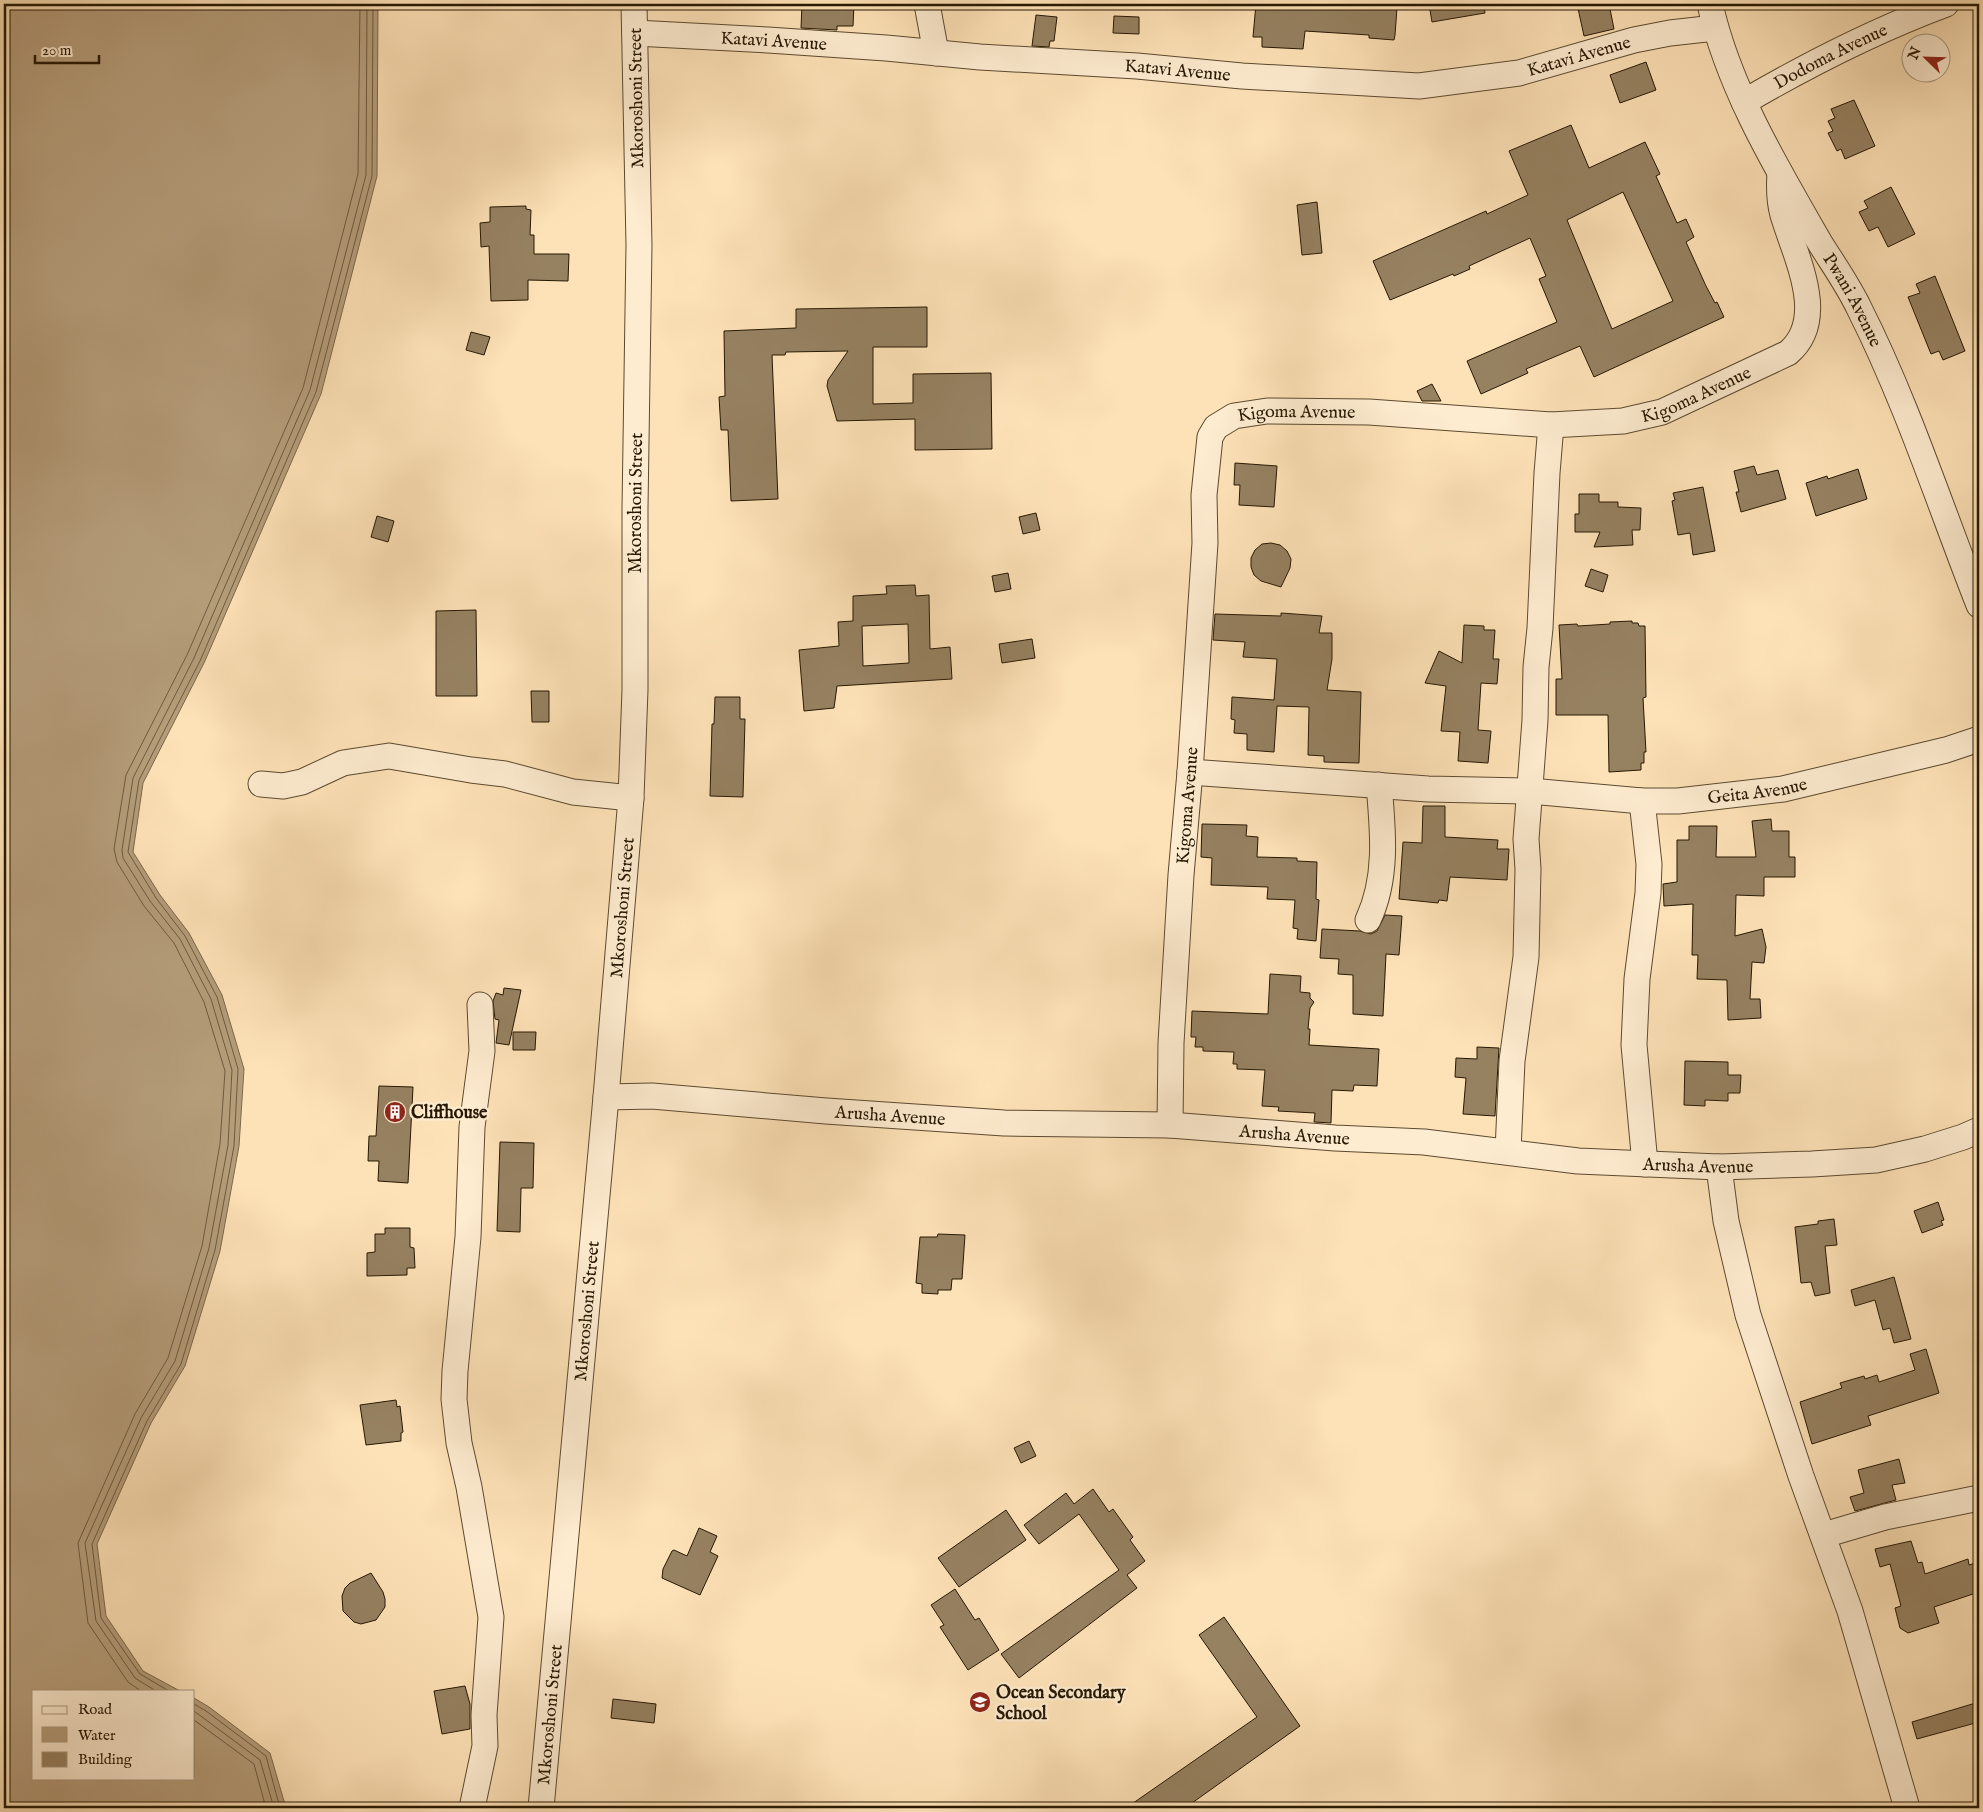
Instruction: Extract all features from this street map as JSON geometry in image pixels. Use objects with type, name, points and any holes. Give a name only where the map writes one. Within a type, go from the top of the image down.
[{"type":"street","name":"Mkoroshoni Street","points":[[541,1808],[606,1098],[631,798],[635,690],[634,508],[639,245],[634,4]]},
{"type":"street","points":[[927,4],[936,53]]},
{"type":"street","name":"Pwani Avenue","points":[[1710,4],[1715,28],[1744,102],[1780,173],[1858,307],[1891,377],[1979,605]]},
{"type":"street","name":"Dodoma Avenue","points":[[1744,102],[1862,39],[1898,22],[1946,4]]},
{"type":"street","name":"Katavi Avenue","points":[[635,34],[778,40],[980,58],[1138,66],[1242,76],[1419,86],[1519,73],[1634,40],[1670,32],[1715,28]]},
{"type":"street","name":"Kigoma Avenue","points":[[1170,1126],[1172,1033],[1181,875],[1190,772],[1205,543],[1204,494],[1210,437],[1216,427],[1228,419],[1243,414],[1276,411],[1369,412],[1551,425],[1623,421],[1662,412],[1788,353],[1795,347],[1805,327],[1808,302],[1798,259],[1783,214],[1780,198],[1780,173]]},
{"type":"street","points":[[1508,1151],[1512,1061],[1526,957],[1528,869],[1526,839],[1551,425]]},
{"type":"street","name":"Geita Avenue","points":[[1190,772],[1428,789],[1530,791],[1642,801],[1678,801],[1784,788],[1946,750],[1979,739]]},
{"type":"street","points":[[260,784],[283,786],[302,782],[343,763],[389,756],[505,774],[573,792],[631,798]]},
{"type":"street","points":[[1368,920],[1378,896],[1381,878],[1382,815],[1379,785]]},
{"type":"street","points":[[1642,801],[1648,864],[1648,893],[1637,980],[1634,1045],[1645,1164]]},
{"type":"street","points":[[472,1808],[485,1746],[484,1715],[491,1617],[469,1487],[459,1443],[454,1399],[468,1237],[472,1127],[482,1051],[480,1005]]},
{"type":"street","name":"Arusha Avenue","points":[[606,1098],[652,1096],[826,1111],[1004,1123],[1170,1126],[1336,1138],[1424,1142],[1578,1161],[1719,1166],[1812,1164],[1876,1160],[1925,1149],[1979,1130]]},
{"type":"street","points":[[1719,1166],[1726,1221],[1748,1315],[1795,1458],[1824,1535],[1860,1643],[1907,1808]]},
{"type":"street","points":[[1824,1535],[1886,1518],[1979,1498]]},
{"type":"water","points":[[4,4],[378,4],[377,176],[321,394],[204,663],[143,783],[133,852],[160,895],[189,933],[222,995],[244,1069],[239,1146],[220,1251],[185,1366],[151,1423],[97,1544],[106,1616],[143,1671],[178,1690],[32,1690],[32,1780],[195,1780],[195,1699],[270,1753],[286,1808],[4,1808]]},
{"type":"building","points":[[802,4],[854,4],[853,26],[837,26],[837,30],[801,28]]},
{"type":"building","points":[[1256,4],[1371,4],[1372,6],[1397,8],[1394,40],[1369,38],[1369,35],[1305,31],[1303,49],[1262,47],[1262,37],[1253,37]]},
{"type":"building","points":[[1429,4],[1484,4],[1485,13],[1432,22]]},
{"type":"building","points":[[1577,4],[1609,4],[1614,29],[1584,36]]},
{"type":"building","points":[[1036,15],[1057,17],[1054,41],[1050,41],[1049,47],[1032,46]]},
{"type":"building","points":[[1114,16],[1139,17],[1139,34],[1113,33]]},
{"type":"building","points":[[1646,62],[1656,90],[1620,103],[1610,75]]},
{"type":"building","points":[[1854,100],[1875,146],[1845,159],[1841,149],[1837,151],[1828,133],[1833,131],[1828,121],[1835,118],[1831,109]]},
{"type":"building","points":[[1571,125],[1589,168],[1645,142],[1660,174],[1656,176],[1677,223],[1686,219],[1694,237],[1686,242],[1706,286],[1724,317],[1594,377],[1580,346],[1526,369],[1528,373],[1481,394],[1467,361],[1557,322],[1539,279],[1546,276],[1530,238],[1469,266],[1470,269],[1390,300],[1373,261],[1486,211],[1487,214],[1528,195],[1509,151]],"holes":[[[1623,192],[1673,301],[1612,329],[1567,220]]]},
{"type":"building","points":[[1891,187],[1915,234],[1888,247],[1878,227],[1869,231],[1859,212],[1868,208],[1864,201]]},
{"type":"building","points":[[1317,202],[1322,253],[1302,255],[1297,205]]},
{"type":"building","points":[[526,206],[526,209],[531,210],[530,235],[534,235],[534,254],[569,254],[568,281],[528,280],[528,300],[491,301],[489,246],[481,247],[480,223],[490,222],[490,207]]},
{"type":"building","points":[[1935,276],[1965,351],[1943,360],[1939,351],[1931,354],[1908,297],[1920,293],[1916,284]]},
{"type":"building","points":[[927,307],[927,347],[873,347],[873,404],[913,403],[913,374],[991,373],[992,449],[915,450],[915,419],[837,421],[827,386],[828,380],[848,351],[786,352],[785,355],[772,355],[778,499],[731,501],[728,430],[721,430],[719,397],[725,396],[724,331],[796,328],[796,309]]},
{"type":"building","points":[[471,332],[490,337],[484,355],[466,350]]},
{"type":"building","points":[[1432,384],[1441,401],[1422,401],[1417,391]]},
{"type":"building","points":[[1235,463],[1277,466],[1274,507],[1239,505],[1240,485],[1234,485]]},
{"type":"building","points":[[1754,466],[1757,475],[1778,470],[1786,499],[1741,512],[1736,492],[1739,492],[1734,471]]},
{"type":"building","points":[[1858,469],[1867,499],[1816,516],[1806,483],[1827,476],[1828,479]]},
{"type":"building","points":[[1703,487],[1715,551],[1693,555],[1690,533],[1678,535],[1672,501],[1675,500],[1673,493]]},
{"type":"building","points":[[1579,494],[1599,494],[1599,502],[1618,502],[1618,507],[1641,508],[1640,530],[1632,530],[1633,545],[1594,547],[1600,532],[1575,532],[1575,514],[1579,514]]},
{"type":"building","points":[[1036,513],[1040,530],[1023,534],[1019,517]]},
{"type":"building","points":[[377,516],[394,521],[388,542],[371,537]]},
{"type":"building","points":[[1262,544],[1280,545],[1287,551],[1291,559],[1290,568],[1281,587],[1261,581],[1254,575],[1251,567],[1251,558],[1255,550]]},
{"type":"building","points":[[1591,569],[1608,575],[1603,592],[1585,586]]},
{"type":"building","points":[[1008,573],[1011,589],[995,592],[992,576]]},
{"type":"building","points":[[915,585],[916,596],[929,595],[930,649],[950,647],[952,679],[837,686],[834,708],[804,711],[799,650],[839,646],[838,622],[853,621],[853,596],[887,594],[886,586]],"holes":[[[908,624],[909,663],[863,666],[862,626]]]},
{"type":"building","points":[[476,610],[477,696],[436,696],[436,611]]},
{"type":"building","points":[[1281,613],[1322,616],[1319,633],[1332,633],[1332,659],[1327,690],[1361,692],[1359,763],[1324,762],[1324,756],[1308,755],[1309,707],[1277,706],[1274,752],[1247,750],[1247,734],[1234,733],[1235,720],[1231,719],[1232,697],[1274,700],[1277,659],[1243,657],[1245,642],[1213,640],[1215,614],[1281,616]]},
{"type":"building","points":[[1632,621],[1632,623],[1638,623],[1639,626],[1645,626],[1646,697],[1643,698],[1646,752],[1644,752],[1644,763],[1641,763],[1641,770],[1609,772],[1608,715],[1556,715],[1556,679],[1562,679],[1559,625],[1577,624],[1578,626]]},
{"type":"building","points":[[1464,625],[1484,626],[1484,630],[1495,630],[1493,659],[1499,659],[1497,684],[1481,683],[1478,730],[1491,731],[1488,763],[1458,761],[1460,732],[1441,731],[1446,686],[1425,683],[1439,651],[1462,663]]},
{"type":"building","points":[[1032,639],[1035,658],[1002,663],[999,644]]},
{"type":"building","points":[[531,691],[549,691],[549,722],[532,722]]},
{"type":"building","points":[[715,697],[740,697],[740,719],[745,719],[743,797],[710,796],[712,724],[714,724]]},
{"type":"building","points":[[1423,806],[1445,806],[1445,837],[1498,840],[1497,849],[1509,849],[1507,880],[1450,877],[1447,901],[1439,900],[1438,903],[1399,899],[1403,842],[1422,843]]},
{"type":"building","points":[[1771,819],[1772,831],[1789,831],[1789,857],[1795,857],[1795,877],[1764,877],[1764,896],[1736,895],[1735,936],[1762,929],[1766,947],[1764,963],[1752,962],[1750,999],[1760,999],[1761,1018],[1728,1020],[1727,980],[1697,979],[1698,955],[1692,955],[1693,904],[1664,906],[1663,884],[1677,882],[1677,840],[1689,840],[1689,826],[1717,826],[1716,857],[1756,857],[1752,821]]},
{"type":"building","points":[[1202,824],[1247,825],[1246,836],[1258,837],[1257,857],[1297,858],[1297,861],[1317,862],[1316,899],[1319,900],[1316,941],[1297,939],[1298,929],[1293,928],[1295,900],[1267,899],[1268,887],[1211,885],[1212,858],[1201,857]]},
{"type":"building","points":[[1385,915],[1402,916],[1399,955],[1386,954],[1383,1016],[1353,1014],[1353,975],[1338,974],[1339,959],[1320,958],[1322,929],[1360,931],[1371,934],[1377,931]]},
{"type":"building","points":[[1270,974],[1301,976],[1300,992],[1310,993],[1310,998],[1314,1002],[1310,1008],[1309,1045],[1379,1049],[1377,1086],[1354,1085],[1353,1091],[1332,1090],[1331,1123],[1314,1122],[1315,1113],[1278,1111],[1279,1107],[1262,1106],[1265,1070],[1237,1069],[1237,1064],[1233,1064],[1234,1052],[1203,1051],[1203,1047],[1195,1047],[1196,1037],[1191,1037],[1192,1011],[1268,1014]]},
{"type":"building","points":[[504,988],[521,990],[509,1045],[496,1043],[499,1020],[495,1019],[493,1001],[496,993],[503,995]]},
{"type":"building","points":[[513,1032],[536,1032],[535,1050],[513,1050]]},
{"type":"building","points":[[1477,1047],[1499,1048],[1495,1116],[1463,1114],[1466,1078],[1455,1077],[1456,1058],[1477,1059]]},
{"type":"building","points":[[1685,1061],[1728,1062],[1728,1075],[1741,1075],[1740,1093],[1728,1093],[1728,1101],[1705,1100],[1705,1106],[1684,1105]]},
{"type":"building","name":"Cliffhouse","points":[[379,1086],[413,1087],[408,1183],[378,1181],[379,1161],[368,1161],[369,1136],[376,1136]]},
{"type":"building","points":[[500,1142],[534,1143],[533,1188],[521,1188],[520,1232],[497,1231]]},
{"type":"building","points":[[1938,1202],[1944,1220],[1941,1221],[1943,1225],[1922,1233],[1914,1211]]},
{"type":"building","points":[[1834,1219],[1837,1245],[1825,1246],[1830,1293],[1815,1296],[1811,1282],[1801,1283],[1795,1227],[1818,1224],[1818,1221]]},
{"type":"building","points":[[385,1228],[410,1228],[410,1247],[414,1248],[415,1268],[407,1268],[407,1275],[367,1276],[367,1253],[375,1252],[375,1234],[385,1234]]},
{"type":"building","points":[[938,1234],[965,1235],[962,1279],[952,1279],[951,1290],[938,1290],[938,1294],[922,1293],[922,1284],[916,1283],[920,1237],[937,1237]]},
{"type":"building","points":[[1894,1277],[1911,1339],[1894,1343],[1890,1328],[1883,1330],[1875,1300],[1855,1306],[1851,1290]]},
{"type":"building","points":[[1926,1349],[1939,1393],[1868,1416],[1871,1425],[1812,1444],[1800,1402],[1842,1388],[1840,1383],[1864,1376],[1865,1379],[1877,1375],[1879,1382],[1915,1370],[1910,1354]]},
{"type":"building","points":[[396,1400],[397,1407],[400,1406],[403,1432],[401,1433],[401,1441],[366,1445],[360,1405]]},
{"type":"building","points":[[1029,1441],[1036,1456],[1021,1463],[1014,1448]]},
{"type":"building","points":[[1899,1459],[1905,1483],[1892,1485],[1896,1500],[1855,1511],[1850,1497],[1864,1493],[1858,1470]]},
{"type":"building","points":[[1093,1489],[1109,1512],[1113,1509],[1133,1537],[1130,1540],[1145,1561],[1127,1575],[1137,1588],[1019,1678],[1001,1654],[1119,1570],[1079,1514],[1039,1544],[1024,1525],[1066,1493],[1074,1504]]},
{"type":"building","points":[[1006,1510],[1026,1540],[959,1587],[938,1558]]},
{"type":"building","points":[[699,1528],[717,1536],[710,1552],[718,1556],[700,1595],[662,1578],[663,1569],[672,1551],[674,1550],[687,1556]]},
{"type":"building","points":[[1911,1541],[1918,1563],[1922,1562],[1925,1574],[1968,1559],[1969,1565],[1979,1562],[1979,1592],[1934,1607],[1939,1623],[1908,1633],[1900,1628],[1895,1608],[1901,1606],[1890,1564],[1880,1567],[1875,1549]]},
{"type":"building","points":[[371,1573],[383,1592],[385,1607],[376,1620],[361,1624],[354,1622],[343,1611],[342,1596],[345,1588],[350,1583]]},
{"type":"building","points":[[955,1589],[975,1620],[979,1618],[999,1650],[968,1670],[940,1627],[944,1625],[931,1605]]},
{"type":"building","points":[[1224,1617],[1300,1726],[1185,1808],[1126,1808],[1257,1717],[1199,1635]]},
{"type":"building","points":[[465,1686],[470,1704],[470,1729],[442,1734],[434,1691]]},
{"type":"building","points":[[613,1699],[656,1704],[654,1723],[611,1718]]},
{"type":"building","points":[[1979,1702],[1979,1722],[1917,1739],[1912,1722]]},
{"type":"place","name":"Cliffhouse","points":[[395,1112]]},
{"type":"place","name":"Ocean Secondary School","points":[[980,1702]]}]
